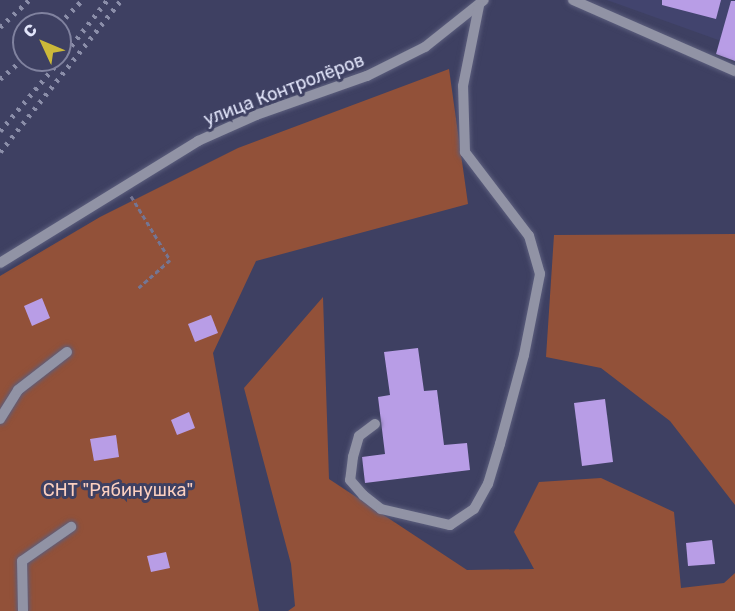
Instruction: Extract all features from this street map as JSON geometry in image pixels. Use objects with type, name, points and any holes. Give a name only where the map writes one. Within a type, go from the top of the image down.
[{"type":"street","points":[[573,0],[735,71]]},
{"type":"street","points":[[375,424],[358,436],[353,457],[350,480],[363,495],[381,509],[450,525],[474,509],[488,484],[500,444],[524,355],[540,274],[529,236],[465,152],[463,86],[482,3]]},
{"type":"street","name":"улица Контролёров","points":[[0,263],[123,185],[228,126],[395,63],[450,31],[482,3]]},
{"type":"street","points":[[0,419],[18,390],[67,352]]},
{"type":"street","points":[[23,611],[22,561],[71,527]]},
{"type":"path","points":[[123,185],[170,260],[137,289]]},
{"type":"shaded area","points":[[607,0],[735,0],[735,46]]},
{"type":"green space","name":"СНТ \"Рябинушка\"","points":[[449,69],[468,204],[256,261],[213,353],[259,611],[0,611],[0,276],[100,217],[238,148]]},
{"type":"green space","points":[[735,234],[735,505],[670,421],[601,368],[546,357],[554,235]]},
{"type":"green space","points":[[323,297],[329,479],[467,570],[534,569],[514,532],[539,482],[601,478],[674,512],[681,588],[724,583],[735,573],[735,611],[288,611],[295,606],[291,564],[244,388]]},
{"type":"building","points":[[662,0],[721,0],[716,19],[662,5]]},
{"type":"building","points":[[731,1],[735,1],[735,61],[716,54]]},
{"type":"building","points":[[42,298],[50,318],[32,326],[24,306]]},
{"type":"building","points":[[211,315],[218,333],[195,342],[188,324]]},
{"type":"building","points":[[418,348],[424,391],[437,390],[444,445],[467,443],[470,470],[365,483],[362,457],[385,454],[378,397],[390,395],[384,352]]},
{"type":"building","points":[[605,399],[613,462],[582,466],[574,403]]},
{"type":"building","points":[[189,412],[195,428],[177,435],[171,420]]},
{"type":"building","points":[[116,435],[119,457],[94,461],[90,439]]},
{"type":"building","points":[[712,540],[715,564],[688,566],[686,543]]},
{"type":"building","points":[[166,552],[170,568],[151,572],[147,556]]},
{"type":"railway","points":[[0,27],[29,0]]},
{"type":"railway","points":[[70,12],[82,0]]},
{"type":"railway","points":[[72,45],[107,0]]},
{"type":"railway","points":[[0,152],[121,0]]},
{"type":"railway","points":[[0,79],[12,68]]},
{"type":"railway","points":[[0,131],[50,72]]}]
